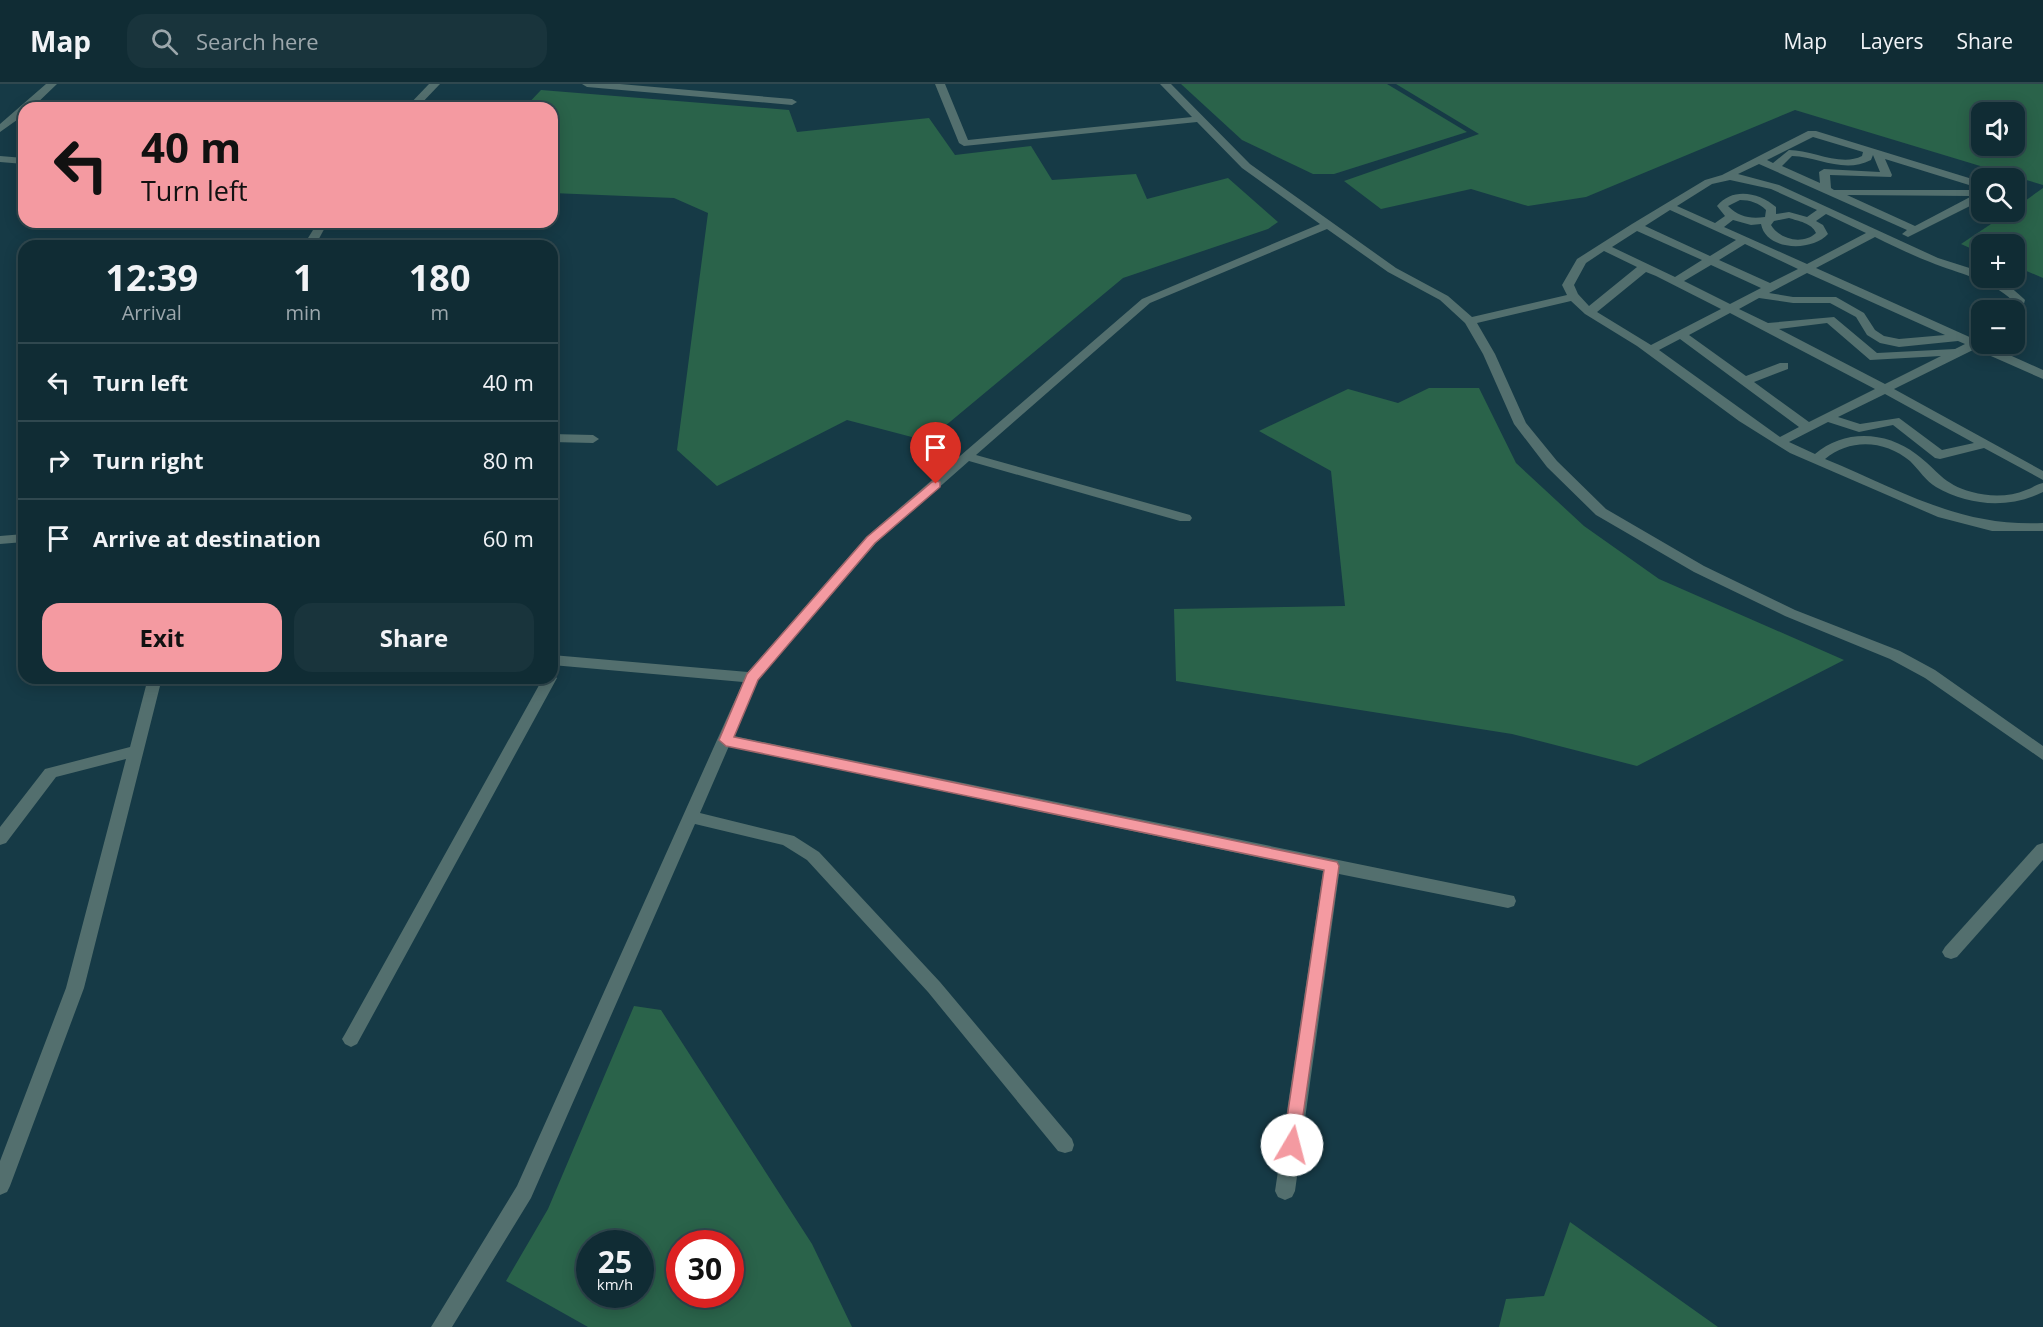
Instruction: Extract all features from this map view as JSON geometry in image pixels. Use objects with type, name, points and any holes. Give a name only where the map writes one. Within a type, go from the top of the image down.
[{"type":"street","points":[[33,102],[52,84]]},
{"type":"street","points":[[417,102],[435,84]]},
{"type":"street","points":[[587,84],[792,102]]},
{"type":"street","points":[[940,84],[964,142],[1201,119]]},
{"type":"street","points":[[1165,84],[1246,165],[1392,270],[1443,298],[1470,321],[1489,354],[1520,424],[1552,464],[1601,512],[1699,569],[1790,613],[1895,655],[1930,674],[2043,754]]},
{"type":"street","points":[[0,129],[18,115]]},
{"type":"street","points":[[1971,183],[1812,133],[1725,176],[1709,180],[1581,261],[1568,285],[1572,297],[1589,312],[1623,331],[1779,442],[1929,509],[1968,523],[1999,528],[2043,527]]},
{"type":"street","points":[[1775,167],[1789,153],[1810,154],[1850,164],[1861,163],[1873,152]]},
{"type":"street","points":[[1828,191],[1824,172],[1887,175],[1873,152]]},
{"type":"street","points":[[0,159],[18,160]]},
{"type":"street","points":[[1759,160],[1917,230]]},
{"type":"street","points":[[1725,176],[1758,181],[1934,260],[1971,273]]},
{"type":"street","points":[[1828,191],[1971,194]]},
{"type":"street","points":[[1809,221],[1789,215],[1770,219],[1751,222],[1732,216],[1722,206],[1724,202],[1733,198],[1746,197],[1762,200],[1773,209],[1770,219],[1766,225],[1773,235],[1796,243],[1817,240],[1822,234],[1819,227],[1809,221]]},
{"type":"street","points":[[1894,242],[1971,200]]},
{"type":"street","points":[[1670,206],[1971,342]]},
{"type":"street","points":[[1809,221],[1825,210]]},
{"type":"street","points":[[1716,227],[1732,216]]},
{"type":"street","points":[[441,1327],[524,1192],[752,678],[871,540],[1146,301],[1329,224]]},
{"type":"street","points":[[1636,226],[1769,287]]},
{"type":"street","points":[[1650,350],[1875,233]]},
{"type":"street","points":[[1676,281],[1744,240]]},
{"type":"street","points":[[1604,246],[1886,389],[2043,476]]},
{"type":"street","points":[[1589,312],[1646,267]]},
{"type":"street","points":[[2006,288],[2019,300]]},
{"type":"street","points":[[1756,294],[1793,300],[1832,299],[1860,315],[1871,332],[1880,339],[1899,343],[1960,337]]},
{"type":"street","points":[[1470,321],[1572,297]]},
{"type":"street","points":[[1766,327],[1830,319],[1874,357],[1961,351]]},
{"type":"street","points":[[1680,334],[1808,427]]},
{"type":"street","points":[[1779,442],[1971,346]]},
{"type":"street","points":[[2008,354],[2043,375]]},
{"type":"street","points":[[1744,381],[1784,366]]},
{"type":"street","points":[[1827,418],[1859,428],[1895,421],[1940,455],[1986,444]]},
{"type":"street","points":[[558,438],[593,439]]},
{"type":"street","points":[[1817,459],[1837,443],[1858,440],[1885,444],[1910,455],[1939,483],[1962,494],[1990,500],[2017,498],[2043,487]]},
{"type":"street","points":[[968,457],[1185,518]]},
{"type":"street","points":[[0,540],[18,538]]},
{"type":"street","points":[[558,660],[752,678]]},
{"type":"street","points":[[0,1186],[75,988],[154,684]]},
{"type":"street","points":[[351,1039],[547,684]]},
{"type":"street","points":[[726,740],[1508,901]]},
{"type":"street","points":[[0,838],[51,773],[136,751]]},
{"type":"street","points":[[690,817],[788,840],[813,856],[934,987],[1065,1144]]},
{"type":"street","points":[[1951,952],[2043,849]]},
{"type":"street","points":[[1285,1191],[1332,866]]},
{"type":"green space","points":[[1181,84],[1387,84],[1467,132],[1334,174],[1313,174],[1242,140]]},
{"type":"green space","points":[[1396,84],[2043,84],[2043,185],[2025,180],[2025,168],[1987,168],[1795,110],[1586,197],[1528,206],[1471,189],[1381,209],[1344,181],[1479,134]]},
{"type":"green space","points":[[541,90],[789,110],[797,132],[929,118],[955,155],[1031,146],[1052,180],[1136,174],[1147,199],[1228,178],[1278,222],[1268,229],[1123,278],[927,441],[847,420],[717,486],[677,450],[708,213],[674,198],[558,193],[558,102],[530,102]]},
{"type":"green space","points":[[2043,188],[2043,278],[2025,270],[2025,234],[1976,234],[1994,222],[2025,222],[2025,201]]},
{"type":"green space","points":[[1971,237],[1971,248],[1961,244]]},
{"type":"green space","points":[[1429,388],[1479,388],[1516,463],[1584,526],[1659,579],[1844,660],[1637,766],[1512,734],[1176,681],[1174,609],[1345,606],[1331,471],[1259,431],[1348,389],[1398,403]]},
{"type":"green space","points":[[634,1006],[661,1010],[812,1244],[852,1327],[588,1327],[506,1281],[548,1209]]},
{"type":"green space","points":[[1570,1222],[1718,1327],[1499,1327],[1506,1299],[1544,1296]]},
{"type":"route","points":[[936,484],[871,540],[752,678],[726,740],[1332,866],[1292,1145]]}]
